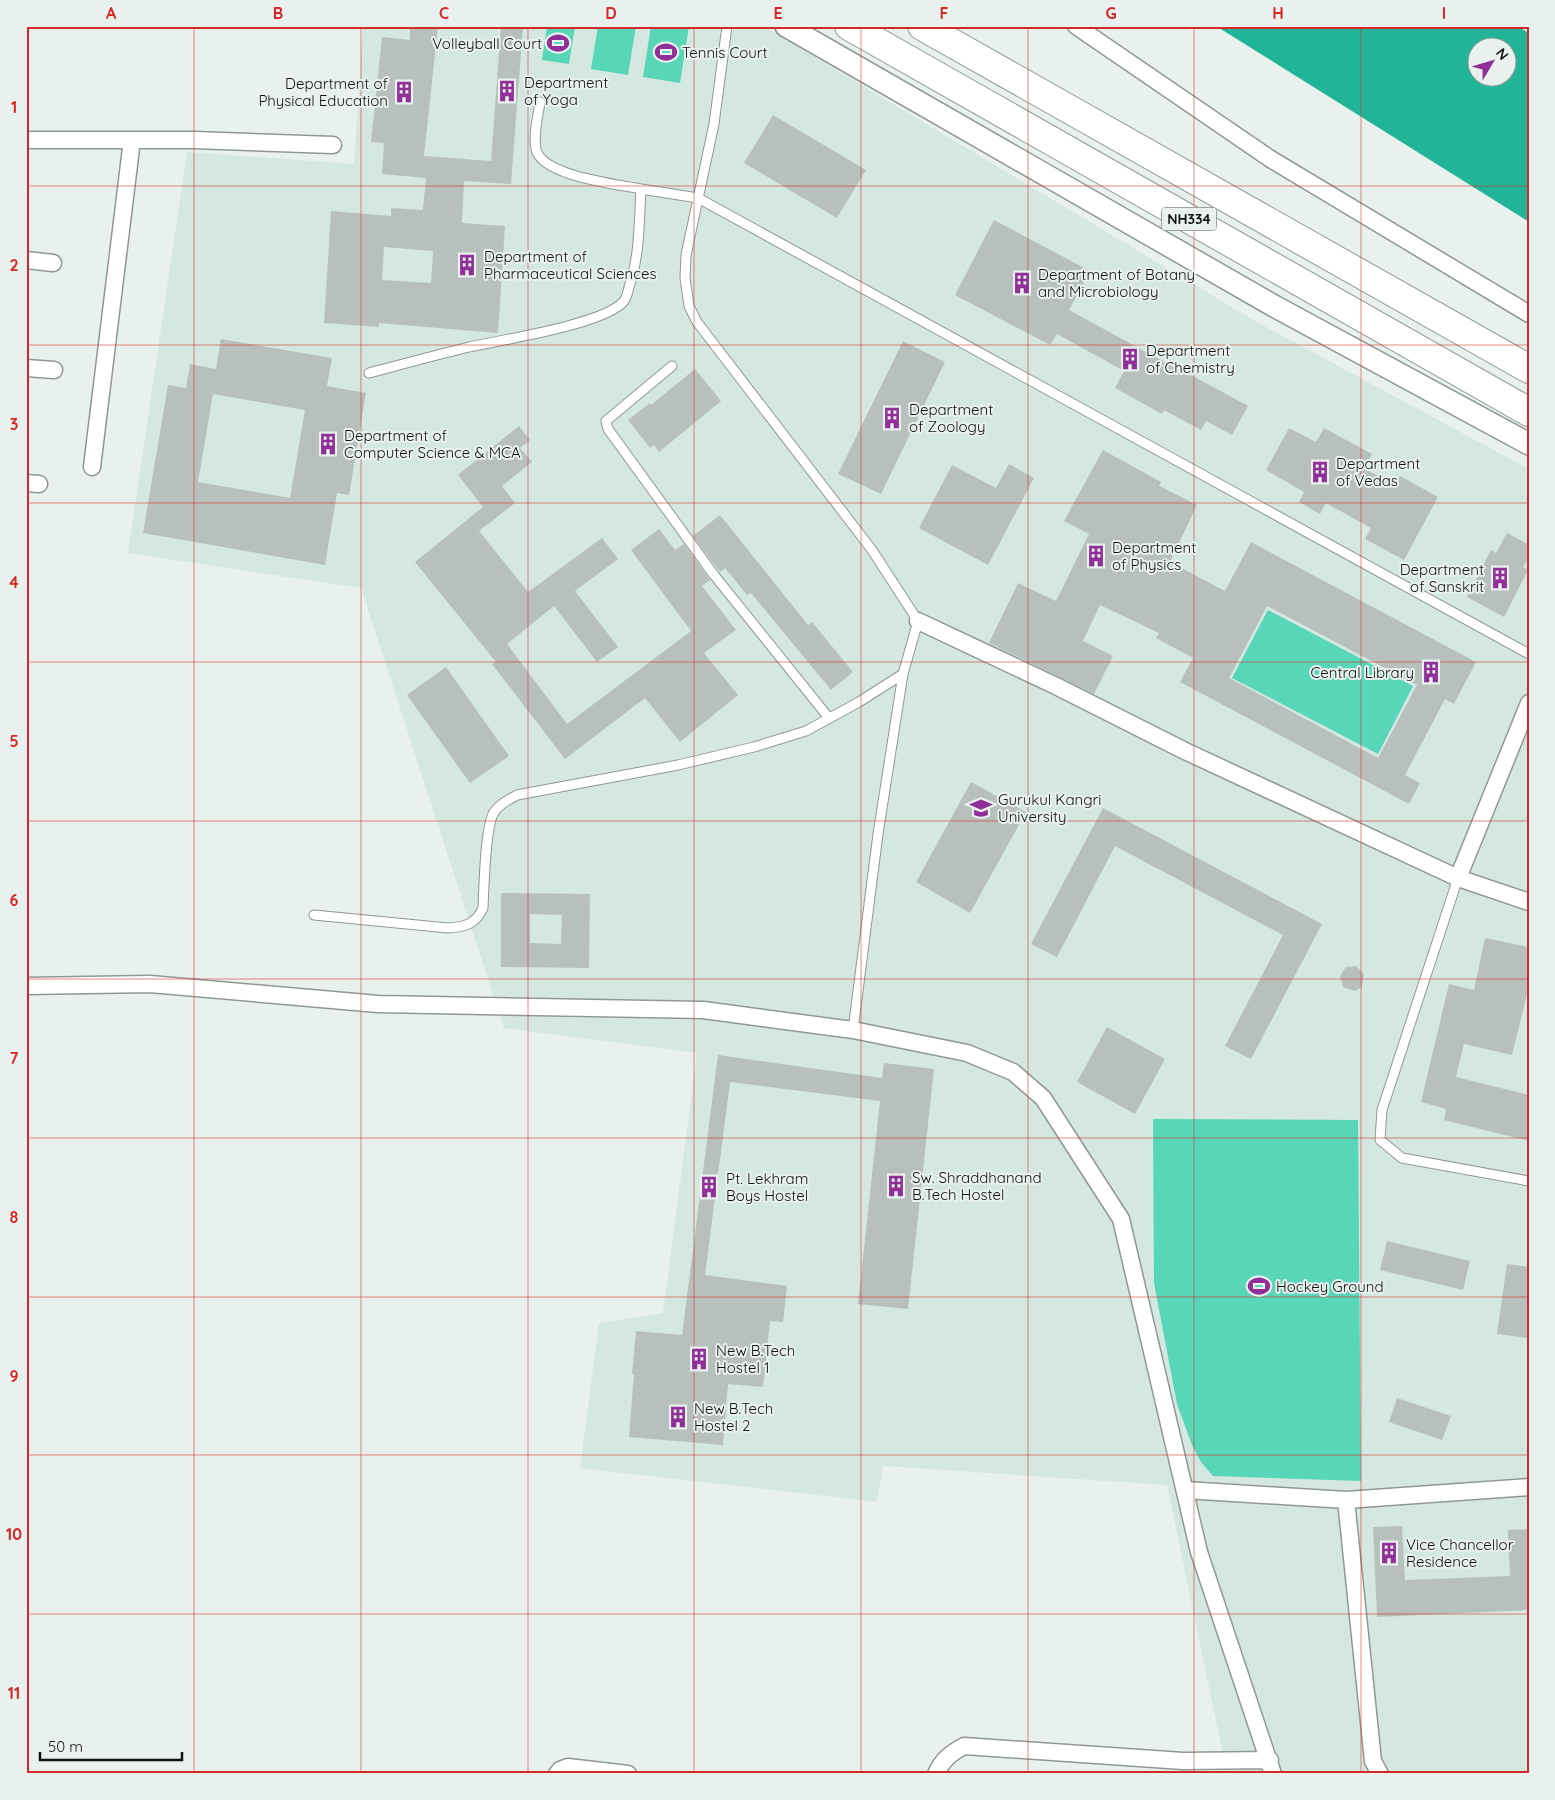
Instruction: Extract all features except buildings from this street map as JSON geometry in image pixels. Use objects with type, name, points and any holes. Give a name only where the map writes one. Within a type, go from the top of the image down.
[{"type":"highway","name":"NH334","points":[[849,26],[1529,412]]},
{"type":"highway","name":"NH334","points":[[922,26],[1529,369]]},
{"type":"street","points":[[786,26],[1274,306],[1529,444]]},
{"type":"street","points":[[1076,26],[1269,158],[1529,314]]},
{"type":"street","points":[[26,140],[194,140],[332,145]]},
{"type":"street","points":[[92,467],[132,140]]},
{"type":"street","points":[[26,260],[53,263]]},
{"type":"street","points":[[26,368],[54,370]]},
{"type":"street","points":[[918,621],[1056,686],[1185,752],[1458,878],[1529,902]]},
{"type":"street","points":[[1458,878],[1529,703]]},
{"type":"street","points":[[26,986],[150,984],[378,1004],[703,1010],[853,1030],[967,1053],[1013,1072],[1043,1098],[1121,1219],[1199,1552],[1272,1767],[964,1746],[951,1753],[944,1760],[936,1774]]},
{"type":"street","points":[[1185,1490],[1346,1500],[1529,1487]]},
{"type":"street","points":[[1346,1500],[1373,1761],[1380,1774]]},
{"type":"street","points":[[557,1774],[560,1770],[568,1767],[628,1774]]},
{"type":"lane","points":[[727,26],[714,124],[686,255],[684,278],[689,306],[697,322],[872,550],[918,621],[903,674],[878,834],[853,1030]]},
{"type":"lane","points":[[540,102],[535,134],[536,150],[544,163],[558,171],[641,189],[698,198],[1529,654]]},
{"type":"lane","points":[[369,373],[467,348],[569,326],[600,316],[614,309],[625,300],[635,270],[641,189]]},
{"type":"lane","points":[[672,366],[606,421],[608,428],[714,575],[829,718]]},
{"type":"lane","points":[[314,915],[448,928],[470,924],[478,917],[482,908],[489,830],[493,815],[504,802],[517,795],[678,765],[754,747],[806,731],[859,702],[903,674]]},
{"type":"lane","points":[[1458,878],[1382,1110],[1380,1140],[1402,1158],[1529,1181]]},
{"type":"shaded area","name":"Gurukul Kangri University","points":[[363,26],[763,26],[1255,321],[1529,469],[1529,1774],[1227,1774],[1167,1485],[883,1466],[877,1502],[580,1468],[599,1323],[663,1313],[697,1053],[504,1028],[361,588],[128,553],[187,152],[354,164]]},
{"type":"shaded area","name":"Volleyball Court","points":[[547,26],[575,26],[569,64],[542,60]]},
{"type":"shaded area","points":[[598,26],[636,26],[628,75],[591,69]]},
{"type":"shaded area","name":"Tennis Court","points":[[651,26],[689,26],[680,83],[643,77]]},
{"type":"shaded area","points":[[1216,26],[1517,26],[1529,33],[1529,222]]},
{"type":"shaded area","points":[[1268,610],[1413,686],[1378,754],[1232,678]]},
{"type":"shaded area","points":[[1153,1119],[1358,1120],[1361,1481],[1213,1476],[1201,1462],[1192,1445],[1177,1404],[1154,1283]]},
{"type":"place","name":"Volleyball Court","points":[[558,43]]},
{"type":"place","name":"Tennis Court","points":[[666,52]]},
{"type":"place","name":"Department of Yoga","points":[[507,91]]},
{"type":"place","name":"Department of Physical Education","points":[[404,92]]},
{"type":"place","name":"Department of Pharmaceutical Sciences","points":[[467,265]]},
{"type":"place","name":"Department of Botany and Microbiology","points":[[1022,283]]},
{"type":"place","name":"Department of Chemistry","points":[[1130,359]]},
{"type":"place","name":"Department of Zoology","points":[[892,418]]},
{"type":"place","name":"Department of Computer Science & MCA","points":[[328,444]]},
{"type":"place","name":"Department of Vedas","points":[[1320,472]]},
{"type":"place","name":"Department of Physics","points":[[1096,556]]},
{"type":"place","name":"Department of Sanskrit","points":[[1500,578]]},
{"type":"place","name":"Central Library","points":[[1431,672]]},
{"type":"place","name":"Gurukul Kangri University","points":[[981,808]]},
{"type":"place","name":"Sw. Shraddhanand B.Tech Hostel","points":[[896,1186]]},
{"type":"place","name":"Pt. Lekhram Boys Hostel","points":[[709,1187]]},
{"type":"place","name":"Hockey Ground","points":[[1259,1286]]},
{"type":"place","name":"New B.Tech Hostel 1","points":[[699,1359]]},
{"type":"place","name":"New B.Tech Hostel 2","points":[[678,1417]]},
{"type":"place","name":"Vice Chancellor Residence","points":[[1389,1553]]}]
